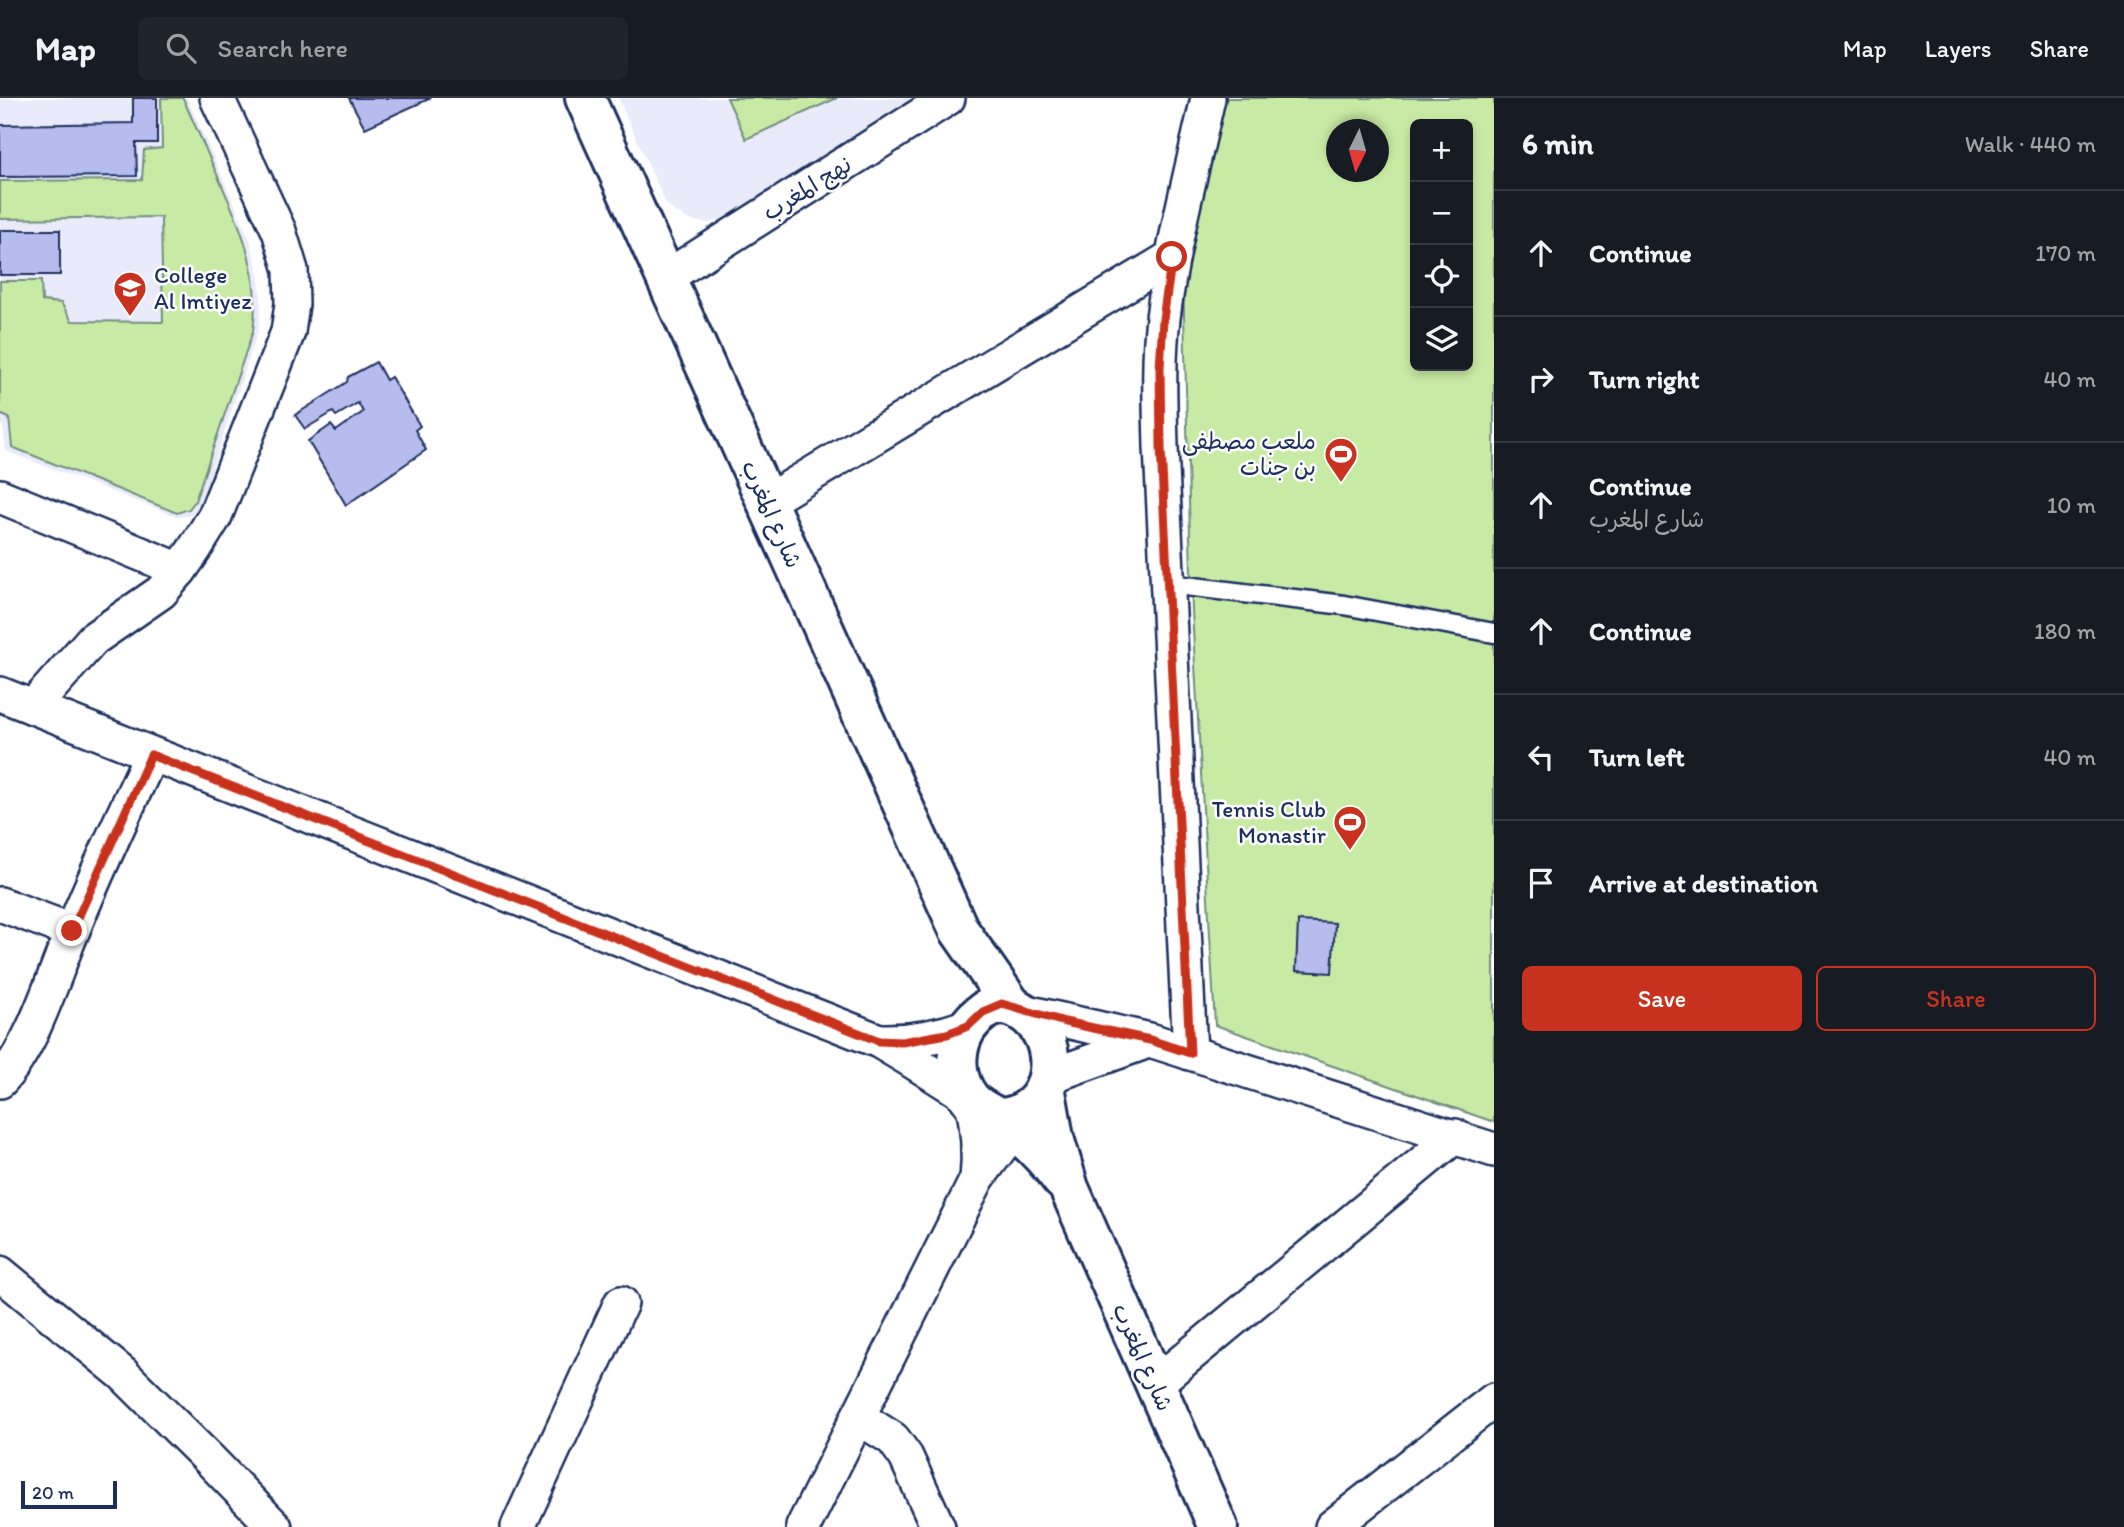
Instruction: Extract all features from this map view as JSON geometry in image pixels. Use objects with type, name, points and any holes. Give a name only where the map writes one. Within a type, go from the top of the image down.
[{"type":"main road","name":"شارع المغرب","points":[[585,98],[959,930],[1017,1009],[1036,1023],[1046,1040],[1050,1058],[1011,1102]]},
{"type":"main road","name":"شارع المغرب","points":[[959,930],[965,961],[969,1025],[959,1044],[957,1064],[961,1084],[1011,1102],[1054,1138],[1069,1188],[1218,1527]]},
{"type":"main road","points":[[969,1025],[992,1007],[1002,1004],[1017,1009]]},
{"type":"main road","name":"شارع المغرب","points":[[1011,1102],[1034,1147],[1069,1188]]},
{"type":"street","points":[[33,707],[93,639],[161,592],[180,570],[215,516],[288,332],[292,304],[291,270],[279,231],[217,98]]},
{"type":"street","name":"نهج المغرب","points":[[665,278],[948,98]]},
{"type":"street","points":[[1190,1053],[1161,447],[1160,368],[1163,319],[1172,257],[1208,98]]},
{"type":"street","points":[[766,502],[1172,257]]},
{"type":"street","points":[[0,496],[180,570]]},
{"type":"street","points":[[0,694],[879,1041],[1011,1102]]},
{"type":"street","points":[[0,1081],[24,1046],[41,1010],[72,931],[151,755]]},
{"type":"street","points":[[0,904],[72,931]]},
{"type":"street","points":[[1017,1009],[1150,1040],[1494,1150]]},
{"type":"street","points":[[879,1041],[924,1039],[969,1025]]},
{"type":"street","points":[[977,1179],[978,1127],[1011,1102],[1104,1055],[1150,1040]]},
{"type":"street","points":[[803,1527],[977,1179],[1011,1102]]},
{"type":"street","points":[[1155,1384],[1455,1136]]},
{"type":"street","points":[[4,1284],[123,1374],[211,1461],[266,1524]]},
{"type":"street","points":[[518,1527],[621,1303]]},
{"type":"street","points":[[1332,1527],[1494,1400]]},
{"type":"street","points":[[858,1417],[893,1439],[906,1457],[938,1527]]},
{"type":"lane","points":[[1168,584],[1344,604],[1494,633]]},
{"type":"shaded area","name":"College Al Imtiyez","points":[[0,98],[187,98],[249,237],[259,274],[261,305],[258,331],[201,502],[197,511],[190,516],[178,517],[6,451],[3,426],[0,425]]},
{"type":"shaded area","points":[[618,98],[914,98],[735,215],[709,223],[691,221],[666,204]]},
{"type":"green space","name":"College Al Imtiyez","points":[[161,98],[183,98],[243,236],[252,272],[255,310],[253,331],[195,501],[189,509],[177,513],[12,447],[9,418],[0,414],[0,281],[41,281],[42,301],[61,303],[72,321],[163,322],[161,217],[0,219],[0,181],[142,180],[144,150],[162,148]]},
{"type":"green space","points":[[727,98],[837,98],[746,139]]},
{"type":"green space","points":[[1210,98],[1494,98],[1494,1122],[1215,1025],[1192,611],[1182,241]]},
{"type":"building","points":[[133,98],[157,98],[157,143],[136,143],[137,176],[0,177],[0,125],[133,123]]},
{"type":"building","points":[[349,98],[431,98],[365,128]]},
{"type":"building","points":[[0,230],[60,230],[60,275],[0,275]]},
{"type":"building","points":[[376,362],[386,380],[391,377],[420,426],[415,430],[426,450],[346,505],[308,441],[331,425],[336,431],[363,412],[358,403],[336,416],[333,412],[305,429],[295,415],[347,382],[348,377]]},
{"type":"building","points":[[1298,921],[1335,923],[1332,973],[1296,971]]},
{"type":"place","name":"College Al Imtiyez","points":[[130,318]]},
{"type":"place","name":"ملعب مصطفى بن جنات","points":[[1341,484]]},
{"type":"place","name":"Tennis Club Monastir","points":[[1350,852]]},
{"type":"route","points":[[72,931],[151,755],[879,1041],[902,1042],[947,1034],[968,1026],[983,1012],[1002,1004],[1065,1022],[1150,1040],[1190,1053],[1161,447],[1160,368],[1163,319],[1172,257]]}]
